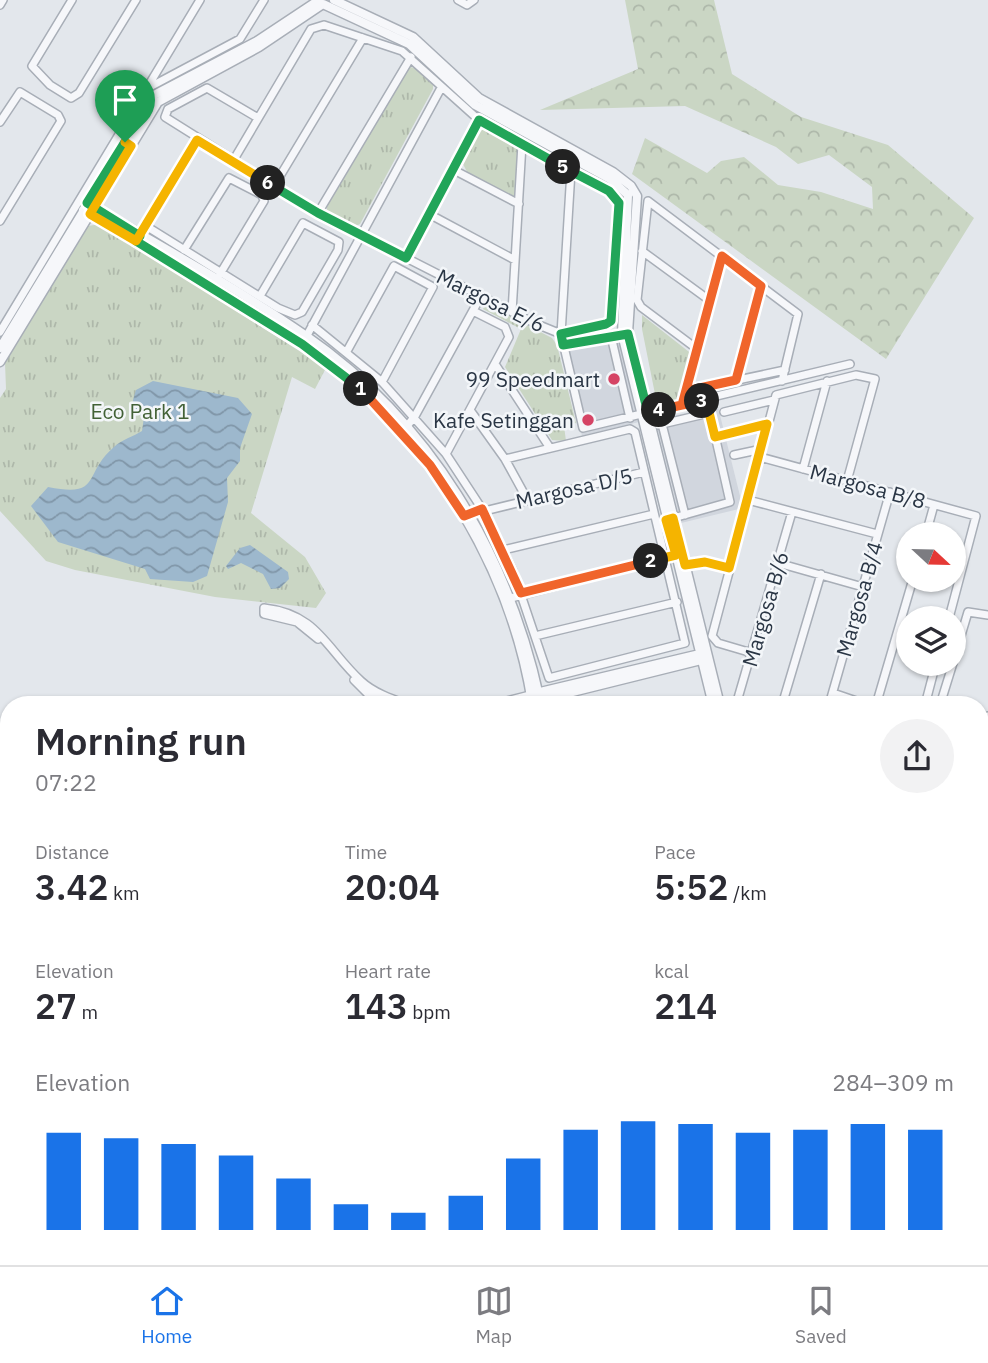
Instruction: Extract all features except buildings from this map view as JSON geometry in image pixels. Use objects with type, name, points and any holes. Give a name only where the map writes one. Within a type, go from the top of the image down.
[{"type":"street","points":[[0,5],[3,0]]},
{"type":"street","points":[[72,0],[32,66],[50,85],[71,98],[76,97],[136,0]]},
{"type":"street","points":[[0,332],[200,0]]},
{"type":"street","points":[[148,88],[240,39],[264,0]]},
{"type":"street","points":[[458,0],[467,5],[474,0]]},
{"type":"street","points":[[0,348],[150,108],[154,95],[329,1],[409,44],[475,105],[509,120],[611,179],[628,195],[625,334],[670,519],[685,565],[700,658],[716,696]]},
{"type":"street","points":[[233,161],[307,33],[324,25],[387,44],[432,66],[441,88],[479,120],[618,199],[611,321],[565,334]]},
{"type":"street","points":[[274,186],[363,38]]},
{"type":"street","points":[[318,213],[411,57]]},
{"type":"street","name":"Margosa E/6","points":[[258,118],[207,88],[168,110],[166,120],[318,213],[512,312],[565,334]]},
{"type":"street","points":[[304,340],[441,88]]},
{"type":"street","points":[[0,122],[17,94],[24,92],[58,115],[61,121],[0,221]]},
{"type":"street","points":[[406,258],[479,120]]},
{"type":"street","points":[[501,132],[509,120]]},
{"type":"street","points":[[138,239],[197,140]]},
{"type":"street","points":[[512,312],[522,144]]},
{"type":"street","points":[[452,169],[519,204]]},
{"type":"street","points":[[571,171],[563,345],[583,428],[850,364]]},
{"type":"street","points":[[184,250],[229,178],[262,195],[264,201],[217,280]]},
{"type":"street","points":[[697,349],[639,304],[648,201],[799,316],[782,381]]},
{"type":"street","points":[[89,208],[138,239],[217,280],[260,296],[290,315],[302,312],[340,245],[336,238],[303,223],[260,296]]},
{"type":"street","points":[[0,362],[89,208]]},
{"type":"street","points":[[429,214],[515,260]]},
{"type":"street","points":[[146,226],[184,250],[217,280],[360,380],[405,429],[467,514],[511,598],[535,696]]},
{"type":"street","points":[[642,251],[709,300]]},
{"type":"street","points":[[682,405],[722,256]]},
{"type":"street","points":[[347,351],[394,266],[433,286],[382,382]]},
{"type":"street","points":[[736,380],[761,286]]},
{"type":"street","points":[[405,429],[415,416],[481,296]]},
{"type":"street","points":[[446,454],[495,364],[509,332],[505,327],[473,311]]},
{"type":"street","points":[[312,325],[382,382],[446,454],[482,509],[503,550],[521,593],[549,678],[685,643],[633,430],[505,459]]},
{"type":"street","name":"Margosa E/6","points":[[563,345],[625,334]]},
{"type":"street","points":[[611,336],[630,418]]},
{"type":"street","points":[[495,364],[550,448]]},
{"type":"street","points":[[686,391],[785,370]]},
{"type":"street","points":[[803,469],[827,382],[827,370]]},
{"type":"street","points":[[752,653],[718,643],[712,636],[776,395],[856,375],[875,379],[847,481]]},
{"type":"street","points":[[670,519],[730,502],[706,400]]},
{"type":"street","points":[[724,412],[774,400]]},
{"type":"street","points":[[470,410],[505,459],[527,499]]},
{"type":"street","points":[[652,427],[709,413]]},
{"type":"street","points":[[645,414],[652,427],[676,555],[710,696]]},
{"type":"street","points":[[715,437],[767,424]]},
{"type":"street","points":[[662,425],[685,515]]},
{"type":"street","points":[[734,455],[761,453]]},
{"type":"street","name":"Margosa B/8","points":[[761,453],[803,469],[976,516],[952,606]]},
{"type":"street","name":"Margosa D/5","points":[[467,514],[643,472]]},
{"type":"street","name":"Margosa B/4","points":[[832,696],[890,492]]},
{"type":"street","points":[[748,500],[877,534]]},
{"type":"street","points":[[929,522],[934,505]]},
{"type":"street","name":"Margosa B/6","points":[[739,696],[792,512]]},
{"type":"street","points":[[467,514],[504,599],[535,696]]},
{"type":"street","points":[[503,550],[654,514]]},
{"type":"street","points":[[511,598],[521,593],[676,555]]},
{"type":"street","points":[[685,565],[705,562],[729,568]]},
{"type":"street","points":[[778,563],[863,587]]},
{"type":"street","points":[[785,696],[821,574]]},
{"type":"street","points":[[535,636],[677,602]]},
{"type":"street","points":[[368,691],[306,621],[264,608],[264,614],[286,617],[309,630],[368,691],[379,696]]},
{"type":"street","points":[[966,619],[970,612],[988,615]]},
{"type":"street","points":[[879,696],[896,646]]},
{"type":"street","points":[[539,696],[700,658]]},
{"type":"street","points":[[927,696],[933,676]]},
{"type":"street","points":[[943,696],[949,676]]},
{"type":"street","points":[[833,693],[842,696]]},
{"type":"shaded area","points":[[617,331],[639,422],[582,436],[561,345]]},
{"type":"shaded area","points":[[718,407],[743,508],[681,523],[655,419]]},
{"type":"green space","points":[[625,0],[714,0],[732,74],[801,117],[888,145],[974,218],[886,359],[632,174],[645,138],[707,173],[721,161],[744,157],[778,185],[821,192],[873,209],[872,187],[829,155],[798,164],[776,147],[685,106],[540,110],[638,69]]},
{"type":"green space","points":[[410,67],[415,68],[433,85],[433,89],[360,224],[356,226],[327,211],[327,206]]},
{"type":"green space","points":[[487,128],[510,142],[518,153],[516,194],[512,197],[467,172],[463,164],[480,131]]},
{"type":"green space","name":"Eco Park 1","points":[[100,224],[326,368],[315,389],[292,377],[251,513],[305,557],[326,593],[316,608],[215,597],[75,570],[46,561],[0,511],[0,398],[6,389],[5,363],[88,226]]},
{"type":"green space","points":[[486,304],[552,338],[557,345],[576,423],[564,426],[566,441],[552,440],[505,367],[521,329],[483,309]]},
{"type":"green space","points":[[642,315],[693,355],[681,399],[657,404],[642,329]]},
{"type":"water","points":[[153,381],[238,398],[252,414],[240,448],[240,461],[227,478],[228,502],[207,576],[193,582],[150,579],[145,569],[58,542],[31,506],[48,487],[65,490],[85,486],[114,447],[142,431],[144,417],[135,413],[133,400],[136,390]]},
{"type":"water","points":[[250,545],[288,572],[289,579],[280,588],[271,589],[263,574],[241,563],[228,569],[226,566],[240,548]]},
{"type":"place","name":"99 Speedmart","points":[[614,379]]},
{"type":"place","name":"Kafe Setinggan","points":[[588,420]]},
{"type":"route","points":[[125,142],[87,203],[93,207],[140,236],[136,241],[302,344],[357,386],[403,432],[430,465],[464,516],[482,509],[521,593],[676,555],[666,520],[673,518],[685,565],[699,561],[729,568],[767,424],[715,437],[706,400],[682,405],[722,256],[761,286],[736,380],[686,391],[682,405],[648,413],[628,334],[563,345],[561,334],[611,321],[618,199],[595,182],[479,120],[406,258],[318,213],[197,140],[140,236],[136,241],[90,214],[93,207],[131,146],[125,142]]}]
